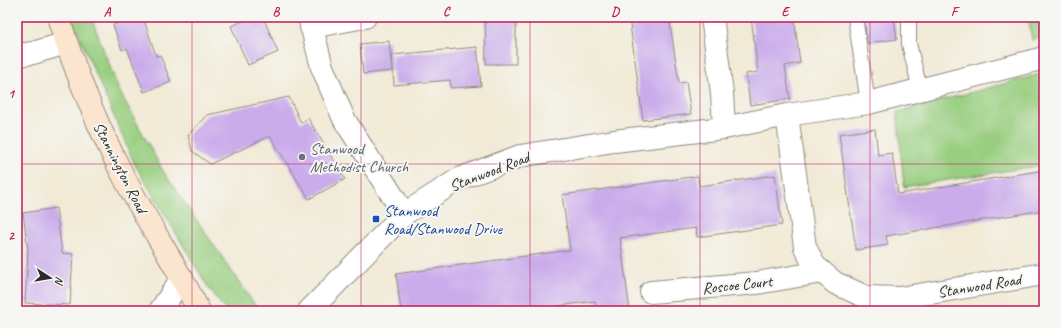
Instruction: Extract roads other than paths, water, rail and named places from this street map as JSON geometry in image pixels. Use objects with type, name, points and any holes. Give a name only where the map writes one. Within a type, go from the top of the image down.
[{"type":"main road","name":"Stannington Road","points":[[58,17],[66,43],[96,119],[127,183],[182,278],[199,311]]},
{"type":"street","points":[[365,17],[310,22],[322,67],[344,119],[404,214]]},
{"type":"street","points":[[712,17],[720,70],[724,128]]},
{"type":"street","points":[[17,55],[33,53],[66,43]]},
{"type":"street","name":"Stanwood Road","points":[[309,311],[404,214],[459,179],[520,156],[614,141],[724,128],[787,115],[868,103],[1044,58]]},
{"type":"street","name":"Stanwood Road","points":[[787,115],[805,247],[814,265],[835,283],[866,297],[900,298],[1044,274]]},
{"type":"street","name":"Roscoe Court","points":[[652,292],[757,283],[822,272]]},
{"type":"street","points":[[160,311],[182,278]]},
{"type":"lane","points":[[855,17],[868,103]]},
{"type":"lane","points":[[909,17],[910,44],[920,89]]},
{"type":"place","name":"Stanwood Methodist Church","points":[[302,157]]},
{"type":"place","name":"Stanwood Road/Stanwood Drive","points":[[376,219]]}]
